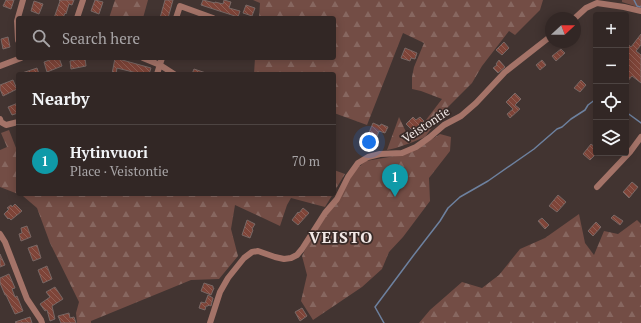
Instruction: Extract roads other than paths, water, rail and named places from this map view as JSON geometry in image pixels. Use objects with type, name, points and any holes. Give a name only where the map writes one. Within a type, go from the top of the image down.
[{"type":"street","points":[[18,16],[23,0]]},
{"type":"street","points":[[78,16],[83,0]]},
{"type":"street","points":[[581,13],[586,8],[597,3],[641,11]]},
{"type":"street","points":[[177,16],[180,6],[208,16]]},
{"type":"street","name":"Veistontie","points":[[210,323],[220,292],[228,278],[244,258],[252,252],[258,251],[284,259],[297,255],[324,213],[337,199],[348,177],[358,163],[368,157],[380,154],[402,153],[416,147],[444,125],[461,116],[476,103],[505,72],[545,41]]},
{"type":"street","points":[[0,66],[16,60]]},
{"type":"street","points":[[148,60],[171,72]]},
{"type":"street","points":[[158,72],[161,60]]},
{"type":"street","points":[[0,119],[1,122],[6,125],[16,122]]},
{"type":"street","points":[[597,187],[630,152],[641,137]]},
{"type":"street","points":[[0,234],[5,242],[27,299],[42,323]]},
{"type":"waterway","points":[[634,0],[637,6],[640,7]]},
{"type":"waterway","points":[[384,323],[375,307],[440,221],[448,208],[460,197],[488,181],[534,149],[557,129],[585,110],[593,101]]},
{"type":"waterway","points":[[629,114],[641,123]]},
{"type":"place","name":"Hytinvuori","points":[[395,197]]},
{"type":"district","name":"VEISTO","points":[[341,237]]}]
